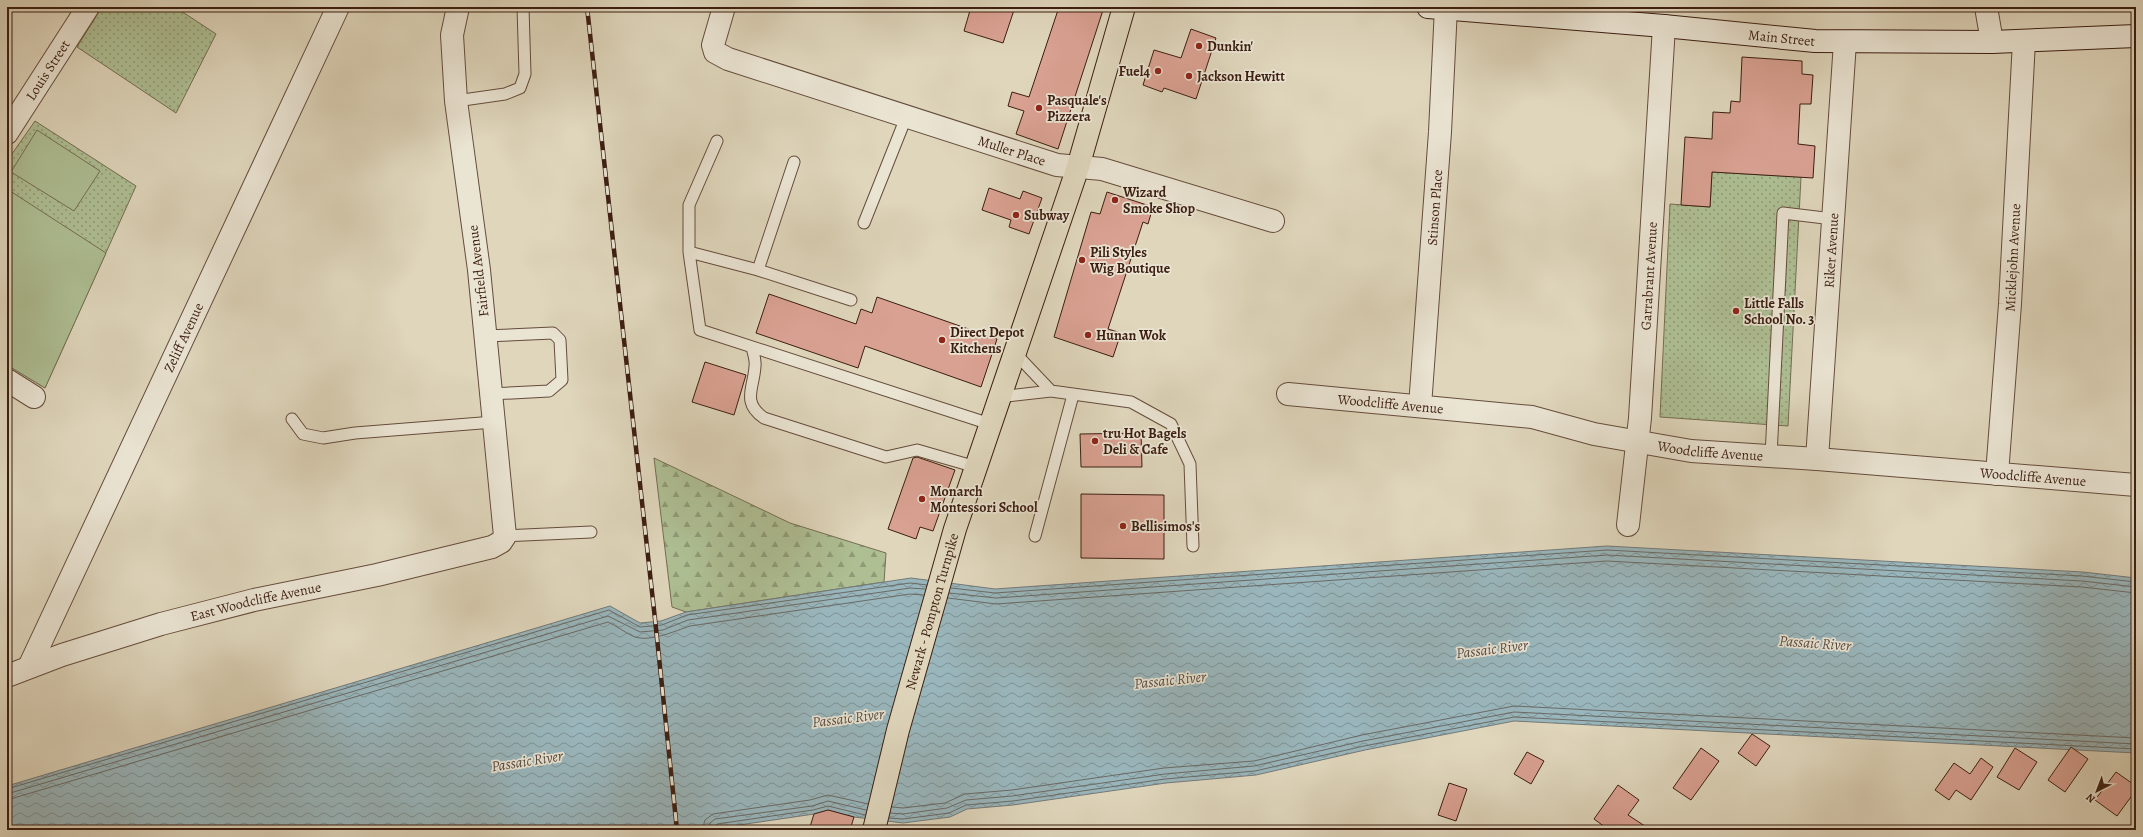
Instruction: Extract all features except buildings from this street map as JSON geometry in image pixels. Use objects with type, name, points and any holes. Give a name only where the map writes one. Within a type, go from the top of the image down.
[{"type":"main road","name":"Newark - Pompton Turnpike","points":[[874,830],[898,730],[955,528],[1078,167],[1124,7]]},
{"type":"street","name":"Louis Street","points":[[7,133],[88,7]]},
{"type":"street","name":"Zeliff Avenue","points":[[29,667],[338,7]]},
{"type":"street","name":"Fairfield Avenue","points":[[458,7],[452,35],[456,100],[479,270],[505,536]]},
{"type":"street","name":"Muller Place","points":[[724,7],[713,45],[715,52],[728,58],[1057,165],[1102,169],[1273,220]]},
{"type":"street","points":[[1986,7],[1992,42]]},
{"type":"street","name":"Main Street","points":[[1440,8],[1664,26],[1815,41],[1992,42],[2136,36]]},
{"type":"street","name":"Stinson Place","points":[[1420,406],[1440,132],[1440,8]]},
{"type":"street","name":"Garrabrant Avenue","points":[[1628,526],[1638,441],[1664,26]]},
{"type":"street","name":"Micklejohn Avenue","points":[[1997,474],[2010,304],[2024,41]]},
{"type":"street","name":"Riker Avenue","points":[[1817,459],[1845,42]]},
{"type":"street","points":[[7,380],[34,397]]},
{"type":"street","name":"Woodcliffe Avenue","points":[[1288,394],[1532,417],[1594,434],[1691,451],[1817,459],[2136,485]]},
{"type":"street","name":"East Woodcliffe Avenue","points":[[7,676],[29,667],[161,624],[254,600],[377,576],[492,547],[501,542],[505,536]]},
{"type":"lane","points":[[456,100],[505,94],[520,88],[525,74],[523,7]]},
{"type":"lane","points":[[864,223],[907,115]]},
{"type":"lane","points":[[717,141],[690,206],[690,252],[700,330],[990,424]]},
{"type":"lane","points":[[758,270],[794,162]]},
{"type":"lane","points":[[1771,456],[1783,213],[1833,219]]},
{"type":"lane","points":[[690,252],[758,270],[851,300]]},
{"type":"lane","points":[[485,336],[553,333],[560,340],[562,380],[549,391],[491,394]]},
{"type":"lane","points":[[752,347],[756,365],[750,395],[751,404],[755,411],[764,418],[886,457],[917,450],[976,467]]},
{"type":"lane","points":[[1014,352],[1051,391]]},
{"type":"lane","points":[[999,397],[1051,391],[1131,402],[1171,424],[1190,464],[1193,546]]},
{"type":"lane","points":[[1035,536],[1073,395]]},
{"type":"lane","points":[[292,418],[303,434],[323,438],[355,433],[494,422]]},
{"type":"lane","points":[[505,536],[591,532]]},
{"type":"green space","points":[[102,7],[175,7],[216,34],[176,113],[77,47]]},
{"type":"green space","points":[[35,121],[136,186],[45,388],[7,365],[7,161]]},
{"type":"green space","points":[[37,130],[100,171],[74,211],[11,172]]},
{"type":"green space","name":"Little Falls School No. 3","points":[[1712,172],[1801,177],[1788,426],[1660,417],[1670,204],[1710,207]]},
{"type":"green space","points":[[7,189],[106,253],[45,388],[7,365]]},
{"type":"green space","points":[[654,458],[790,523],[886,553],[884,582],[686,612],[672,607]]},
{"type":"water","name":"Passaic River","points":[[1607,546],[2083,572],[2136,578],[2136,753],[1514,721],[1365,750],[1256,775],[1166,783],[1013,805],[967,809],[950,817],[903,823],[854,817],[828,810],[814,814],[705,830],[7,830],[7,786],[610,606],[640,623],[661,621],[686,612],[911,578],[995,589]]},
{"type":"railway","points":[[587,7],[677,830]]},
{"type":"place","name":"Dunkin'","points":[[1199,46]]},
{"type":"place","name":"Fuel4","points":[[1158,71]]},
{"type":"place","name":"Jackson Hewitt","points":[[1189,76]]},
{"type":"place","name":"Pasquale's Pizzera","points":[[1039,108]]},
{"type":"place","name":"Wizard Smoke Shop","points":[[1115,200]]},
{"type":"place","name":"Subway","points":[[1016,215]]},
{"type":"place","name":"Pili Styles Wig Boutique","points":[[1082,260]]},
{"type":"place","name":"Little Falls School No. 3","points":[[1736,311]]},
{"type":"place","name":"Hunan Wok","points":[[1088,335]]},
{"type":"place","name":"Direct Depot Kitchens","points":[[942,340]]},
{"type":"place","name":"tru Hot Bagels Deli & Cafe","points":[[1095,441]]},
{"type":"place","name":"Monarch Montessori School","points":[[922,499]]},
{"type":"place","name":"Bellisimos's","points":[[1123,526]]}]
